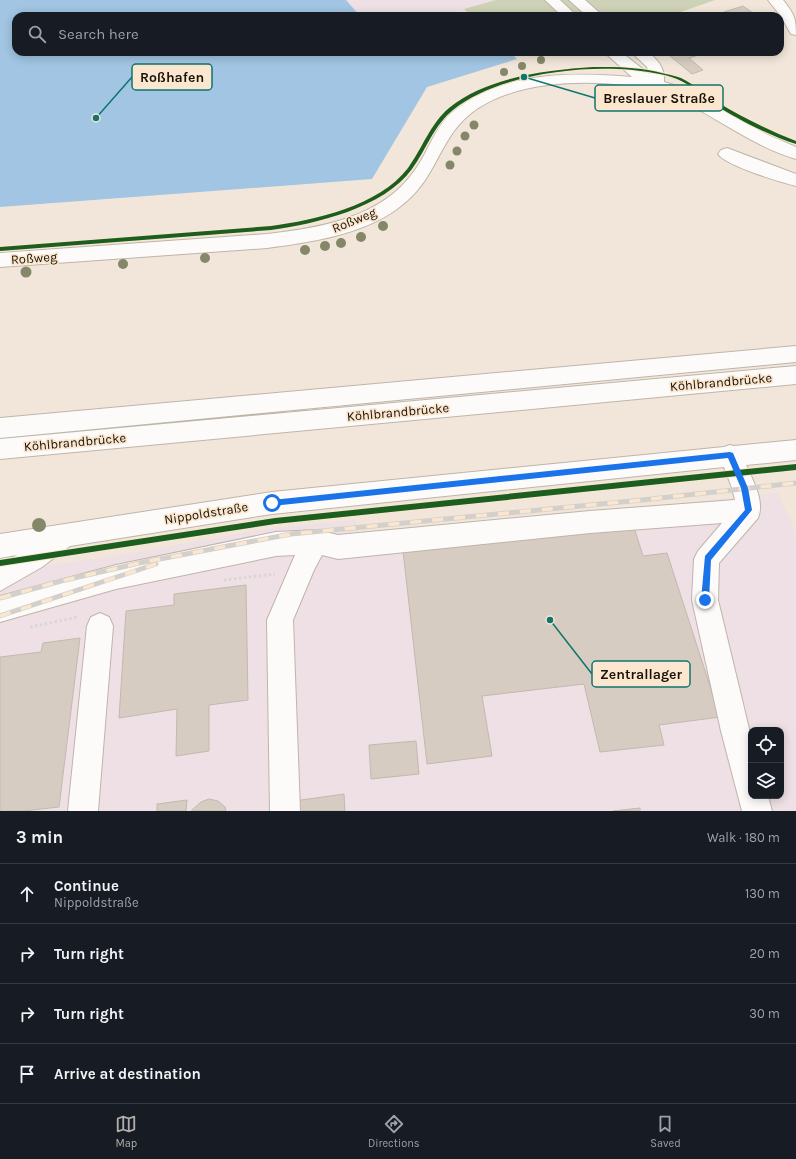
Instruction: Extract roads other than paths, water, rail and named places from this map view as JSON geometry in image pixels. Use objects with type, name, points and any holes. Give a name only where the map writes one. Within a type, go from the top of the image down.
[{"type":"street","points":[[552,0],[566,12]]},
{"type":"street","points":[[576,0],[591,12]]},
{"type":"street","points":[[775,0],[786,13],[796,31]]},
{"type":"street","points":[[582,79],[602,71],[610,65],[614,59],[613,56]]},
{"type":"street","points":[[617,56],[638,74],[656,85],[680,92],[760,138],[796,153]]},
{"type":"street","points":[[643,56],[656,69],[658,74],[656,85]]},
{"type":"street","name":"Roßweg","points":[[0,260],[266,241],[294,238],[336,228],[371,215],[406,191],[418,179],[431,160],[449,126],[458,115],[474,104],[490,96],[517,87],[552,81],[582,79],[656,85]]},
{"type":"street","points":[[727,154],[751,165],[796,180]]},
{"type":"street","name":"Köhlbrandbrücke","points":[[0,428],[796,354]]},
{"type":"street","name":"Köhlbrandbrücke","points":[[0,449],[796,375]]},
{"type":"street","name":"Nippoldstraße","points":[[0,546],[272,503],[730,455],[796,450]]},
{"type":"street","points":[[730,455],[744,488],[749,510]]},
{"type":"street","points":[[0,609],[43,596],[130,574],[276,544],[316,542],[338,547],[590,522],[749,510]]},
{"type":"street","points":[[748,778],[735,731],[705,600],[707,559],[749,510]]},
{"type":"street","points":[[0,579],[33,559],[66,535]]},
{"type":"street","points":[[285,811],[280,620],[301,571],[316,542]]},
{"type":"street","points":[[83,811],[90,621]]},
{"type":"street","points":[[754,799],[757,811]]},
{"type":"water","points":[[0,0],[346,0],[356,12],[12,12],[12,56],[514,56],[517,59],[427,87],[372,179],[0,207]]},
{"type":"railway","points":[[0,598],[61,581],[144,562],[291,534],[642,500],[796,483]]},
{"type":"railway","points":[[0,616],[156,564]]},
{"type":"place","name":"Breslauer Straße","points":[[524,77]]},
{"type":"place","name":"Roßhafen","points":[[96,118]]},
{"type":"place","name":"Zentrallager","points":[[550,620]]}]
